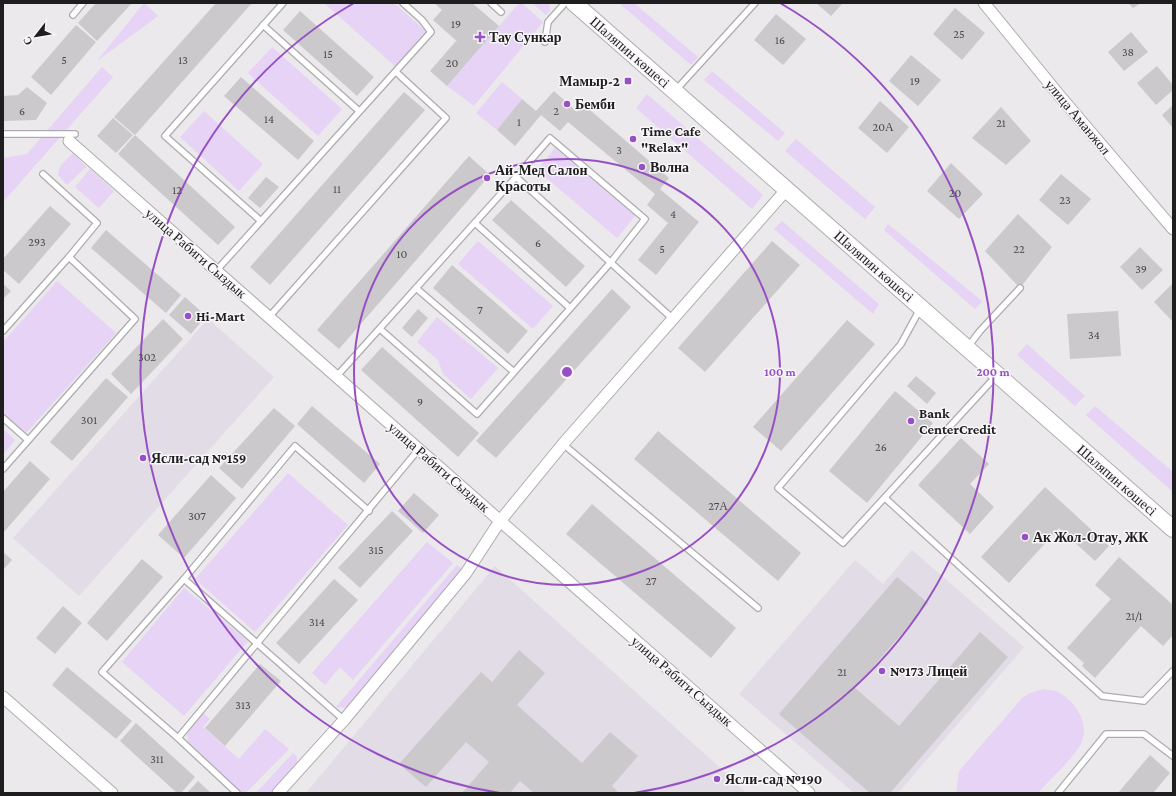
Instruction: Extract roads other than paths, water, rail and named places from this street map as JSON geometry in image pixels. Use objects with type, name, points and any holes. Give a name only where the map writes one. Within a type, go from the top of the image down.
[{"type":"main road","name":"Шаляпин көшесі","points":[[574,3],[1173,530]]},
{"type":"street","name":"улица Аманжол","points":[[984,3],[1059,95],[1173,230]]},
{"type":"street","name":"улица Рабиги Сыздык","points":[[72,138],[216,271],[809,793]]},
{"type":"street","points":[[278,793],[344,720],[466,573],[500,521],[563,444],[787,190]]},
{"type":"street","points":[[3,697],[112,793]]},
{"type":"lane","points":[[73,15],[83,3]]},
{"type":"lane","points":[[261,221],[165,136],[282,3]]},
{"type":"lane","points":[[216,271],[431,32],[422,20],[403,3]]},
{"type":"lane","points":[[491,3],[502,12]]},
{"type":"lane","points":[[545,42],[548,22],[565,3]]},
{"type":"lane","points":[[675,92],[756,3]]},
{"type":"lane","points":[[263,25],[359,112]]},
{"type":"lane","points":[[269,317],[446,118],[396,72]]},
{"type":"lane","points":[[3,134],[72,138]]},
{"type":"lane","points":[[336,377],[550,138],[645,219],[611,262],[477,414],[380,329]]},
{"type":"lane","points":[[3,331],[97,224],[43,174]]},
{"type":"lane","points":[[516,177],[673,319]]},
{"type":"lane","points":[[475,223],[570,308]]},
{"type":"lane","points":[[3,469],[136,319],[69,257]]},
{"type":"lane","points":[[416,288],[514,372]]},
{"type":"lane","points":[[967,348],[980,331],[1020,288]]},
{"type":"lane","points":[[921,308],[901,344],[778,488],[843,544],[997,375]]},
{"type":"lane","points":[[3,418],[28,440]]},
{"type":"lane","points":[[563,444],[758,608]]},
{"type":"lane","points":[[237,793],[178,738],[102,672],[184,579],[295,446],[369,511]]},
{"type":"lane","points":[[178,738],[257,641],[369,511],[419,449]]},
{"type":"lane","points":[[885,498],[1102,696],[1144,701],[1173,671]]},
{"type":"lane","points":[[184,579],[257,641],[344,720]]},
{"type":"lane","points":[[1058,793],[1106,734],[1144,734],[1173,756]]},
{"type":"place","name":"Тау Сункар","points":[[480,37]]},
{"type":"place","name":"Мамыр-2","points":[[628,81]]},
{"type":"place","name":"Бемби","points":[[567,104]]},
{"type":"place","name":"Time Cafe \"Relax\"","points":[[633,139]]},
{"type":"place","name":"Волна","points":[[642,167]]},
{"type":"place","name":"Ай-Мед Салон Красоты","points":[[487,178]]},
{"type":"place","name":"Hi-Mart","points":[[188,316]]},
{"type":"place","name":"Bank CenterCredit","points":[[911,421]]},
{"type":"place","name":"Ясли-сад №159","points":[[143,458]]},
{"type":"place","name":"Ак Жол-Отау, ЖК","points":[[1025,537]]},
{"type":"place","name":"№173 Лицей","points":[[882,671]]},
{"type":"place","name":"Ясли-сад №190","points":[[717,779]]}]
